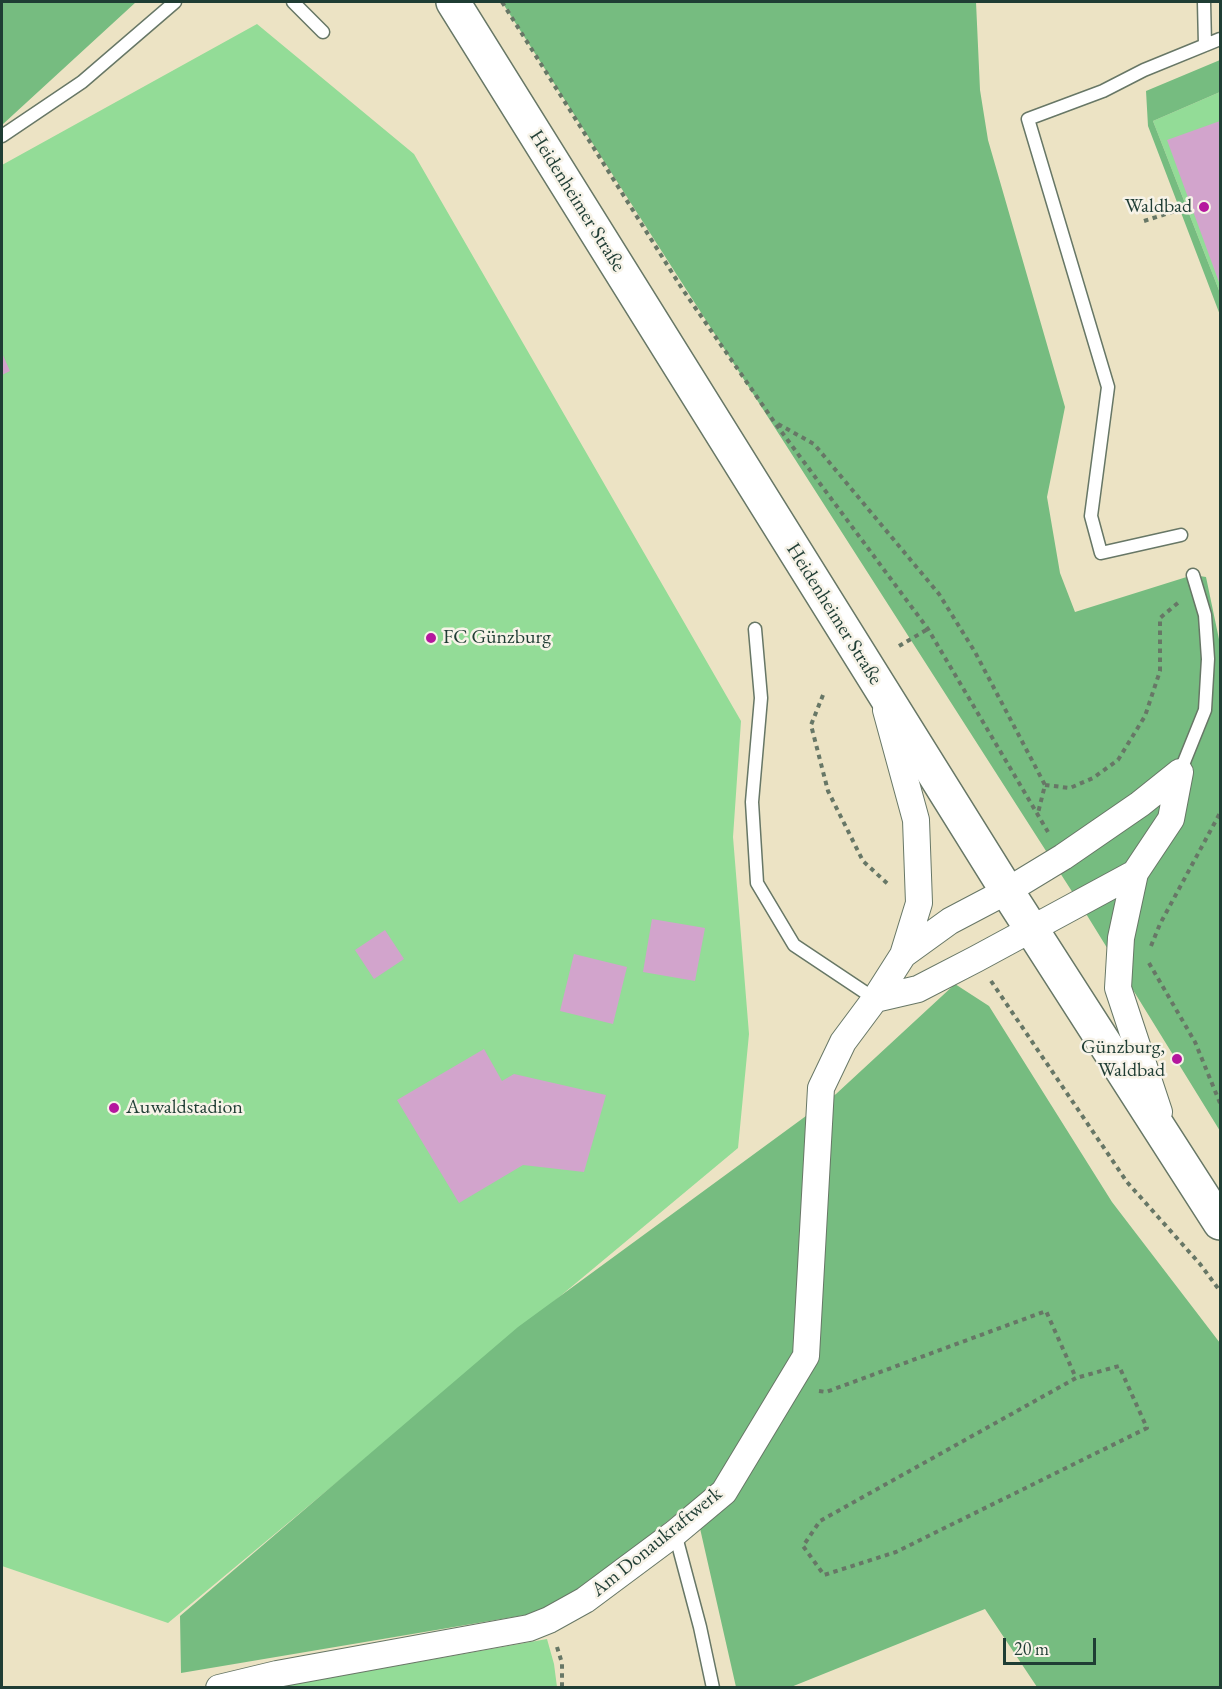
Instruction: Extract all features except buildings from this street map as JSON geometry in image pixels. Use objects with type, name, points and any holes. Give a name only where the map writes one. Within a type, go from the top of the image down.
[{"type":"main road","name":"Heidenheimer Straße","points":[[453,2],[1007,891],[1221,1222]]},
{"type":"street","points":[[880,687],[916,820],[919,903],[903,955]]},
{"type":"street","points":[[1168,1141],[1118,988],[1121,939],[1135,873],[1172,819],[1180,772]]},
{"type":"street","name":"Am Donaukraftwerk","points":[[219,1688],[277,1674],[529,1628],[585,1600],[675,1533],[724,1492],[806,1356],[821,1088],[843,1042],[903,955],[950,921],[1007,891],[1063,857],[1140,804],[1180,772]]},
{"type":"street","points":[[874,999],[918,989],[1135,873]]},
{"type":"lane","points":[[2,136],[82,82],[175,2]]},
{"type":"lane","points":[[293,2],[323,32]]},
{"type":"lane","points":[[1204,2],[1205,45]]},
{"type":"lane","points":[[1181,535],[1101,553],[1090,516],[1108,387],[1028,118],[1103,92],[1144,70],[1221,39]]},
{"type":"lane","points":[[1180,772],[1204,710],[1208,658],[1205,615],[1195,581]]},
{"type":"lane","points":[[755,629],[761,698],[752,802],[757,883],[794,945],[874,999]]},
{"type":"lane","points":[[675,1533],[700,1627],[713,1688]]},
{"type":"path","points":[[502,2],[683,290],[775,423],[927,629],[1037,814],[1045,785],[975,652],[939,594],[814,444],[775,423]]},
{"type":"path","points":[[1144,221],[1191,206]]},
{"type":"path","points":[[1045,785],[1070,788],[1093,778],[1118,760],[1145,716],[1160,671],[1160,618],[1195,581]]},
{"type":"path","points":[[899,646],[927,629]]},
{"type":"path","points":[[823,695],[811,725],[828,791],[863,861],[891,887],[919,903]]},
{"type":"path","points":[[1150,950],[1160,924],[1221,813]]},
{"type":"path","points":[[976,959],[1127,1182],[1221,1291]]},
{"type":"path","points":[[789,1386],[826,1392],[1046,1311],[1076,1378]]},
{"type":"path","points":[[1119,1366],[1147,1428],[896,1552],[824,1575],[803,1546],[820,1521],[1076,1378],[1119,1366]]},
{"type":"path","points":[[549,1620],[562,1663],[562,1688]]},
{"type":"green space","points":[[2,2],[136,2],[2,125]]},
{"type":"green space","points":[[502,2],[976,2],[980,90],[988,140],[1065,407],[1047,497],[1060,573],[1075,612],[1193,575],[1206,577],[1220,644],[1220,1131],[1080,904]]},
{"type":"green space","points":[[257,24],[414,154],[741,721],[733,837],[749,1034],[738,1148],[168,1623],[2,1566],[2,165]]},
{"type":"green space","points":[[1220,60],[1220,92],[1153,121],[1220,293],[1220,315],[1148,126],[1146,91]]},
{"type":"green space","name":"Waldbad","points":[[1220,92],[1220,293],[1153,121]]},
{"type":"green space","points":[[955,984],[989,1006],[1112,1202],[1220,1343],[1220,1687],[1037,1687],[985,1609],[791,1687],[736,1687],[699,1524],[684,1508],[584,1588],[537,1613],[181,1673],[180,1616],[518,1327],[836,1094]]},
{"type":"green space","points":[[547,1639],[557,1687],[273,1688]]},
{"type":"place","name":"Waldbad","points":[[1204,207]]},
{"type":"place","name":"FC Günzburg","points":[[431,638]]},
{"type":"place","name":"Günzburg, Waldbad","points":[[1177,1059]]},
{"type":"place","name":"Auwaldstadion","points":[[114,1108]]}]
